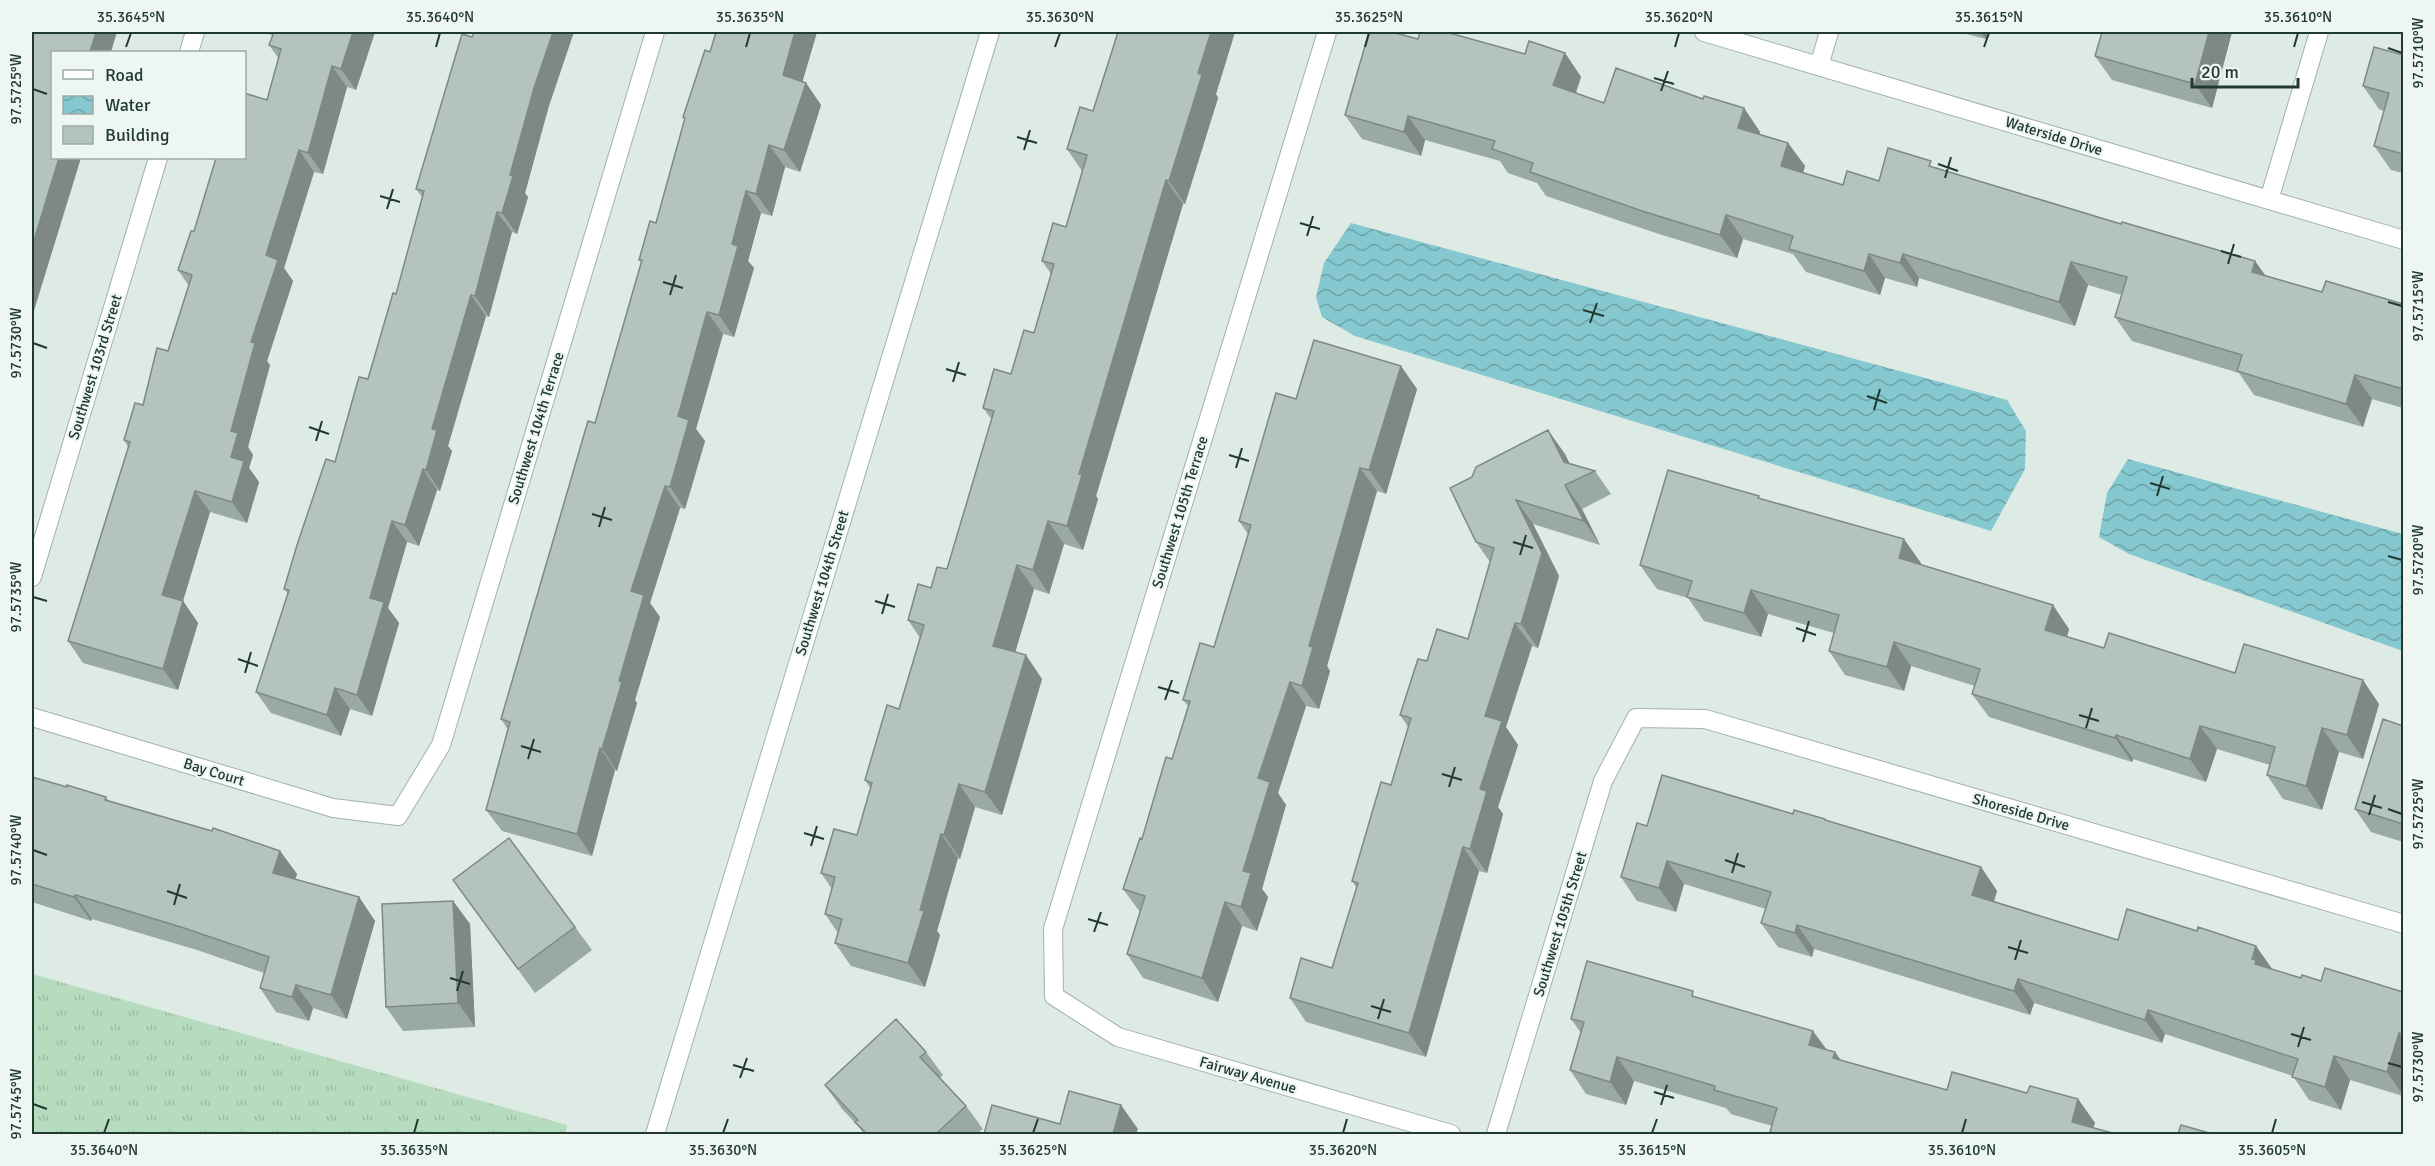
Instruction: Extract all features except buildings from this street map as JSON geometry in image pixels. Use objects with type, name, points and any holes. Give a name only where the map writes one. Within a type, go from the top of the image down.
[{"type":"street","points":[[189,51],[195,32]]},
{"type":"street","name":"Southwest 104th Terrace","points":[[398,816],[441,745],[655,32]]},
{"type":"street","name":"Southwest 104th Street","points":[[655,1134],[990,32]]},
{"type":"street","name":"Southwest 105th Terrace","points":[[1054,996],[1053,929],[1327,32]]},
{"type":"street","name":"Waterside Drive","points":[[1704,32],[2403,240]]},
{"type":"street","points":[[1819,66],[1829,32]]},
{"type":"street","points":[[2268,200],[2319,32]]},
{"type":"street","name":"Southwest 103rd Street","points":[[32,577],[158,159]]},
{"type":"street","name":"Bay Court","points":[[32,717],[333,808],[398,816]]},
{"type":"street","name":"Shoreside Drive","points":[[1636,718],[1705,719],[2403,924]]},
{"type":"street","name":"Southwest 105th Street","points":[[1497,1134],[1603,780],[1636,718]]},
{"type":"street","name":"Fairway Avenue","points":[[1054,996],[1118,1037],[1451,1134]]},
{"type":"green space","points":[[32,974],[567,1125],[565,1134],[32,1134]]},
{"type":"water","points":[[1351,223],[2007,400],[2026,431],[2025,469],[1991,531],[1355,336],[1322,317],[1316,297],[1324,263]]},
{"type":"water","points":[[2128,459],[2403,534],[2403,651],[2129,554],[2099,537],[2107,493]]}]
